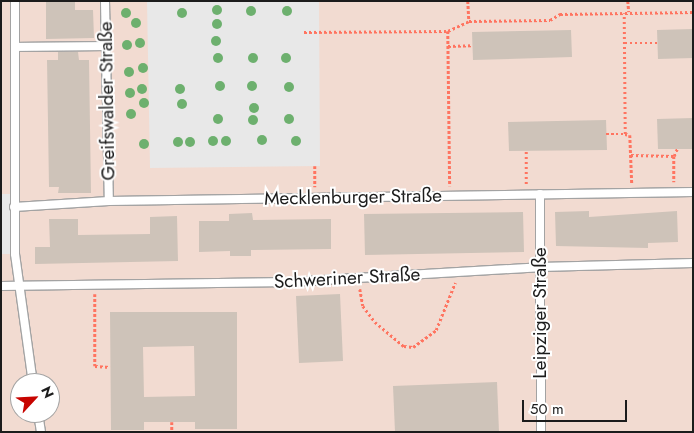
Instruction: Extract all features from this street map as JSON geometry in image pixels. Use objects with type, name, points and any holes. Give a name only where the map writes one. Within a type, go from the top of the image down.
[{"type":"lane","points":[[15,1],[14,207],[17,286],[31,373]]},
{"type":"lane","name":"Greifswalder Straße","points":[[105,1],[109,201]]},
{"type":"lane","points":[[15,47],[105,46]]},
{"type":"lane","name":"Mecklenburger Straße","points":[[14,207],[109,201],[693,192]]},
{"type":"lane","name":"Leipziger Straße","points":[[540,194],[541,432]]},
{"type":"lane","name":"Schweriner Straße","points":[[1,286],[359,278],[540,267],[693,262]]},
{"type":"path","points":[[468,1],[468,21]]},
{"type":"path","points":[[628,1],[628,12]]},
{"type":"path","points":[[624,12],[625,134]]},
{"type":"path","points":[[304,32],[448,31],[468,21],[550,20],[560,14],[693,12]]},
{"type":"path","points":[[448,31],[450,196]]},
{"type":"path","points":[[625,44],[657,43]]},
{"type":"path","points":[[448,46],[472,45]]},
{"type":"path","points":[[606,134],[625,134],[630,136],[632,193]]},
{"type":"path","points":[[674,192],[674,156],[677,149]]},
{"type":"path","points":[[526,151],[526,194]]},
{"type":"path","points":[[631,155],[674,156]]},
{"type":"path","points":[[315,166],[315,198]]},
{"type":"path","points":[[359,278],[363,306],[374,322],[404,346],[413,346],[436,330],[445,315],[457,272]]},
{"type":"path","points":[[95,285],[95,366],[110,367]]},
{"type":"path","points":[[172,422],[172,432]]},
{"type":"shaded area","points":[[1,1],[693,1],[693,432],[1,432]]},
{"type":"shaded area","points":[[147,1],[319,1],[320,166],[150,168]]},
{"type":"shaded area","points":[[1,194],[14,194],[15,254],[1,254]]},
{"type":"building","points":[[46,1],[75,1],[75,10],[93,10],[94,38],[46,39]]},
{"type":"building","points":[[693,29],[693,58],[658,59],[657,30]]},
{"type":"building","points":[[571,30],[572,57],[473,60],[472,32]]},
{"type":"building","points":[[58,52],[78,52],[79,60],[89,60],[91,193],[58,193],[59,187],[49,187],[47,60],[58,60]]},
{"type":"building","points":[[693,118],[693,149],[658,149],[657,119]]},
{"type":"building","points":[[606,120],[607,150],[509,151],[508,122]]},
{"type":"building","points":[[589,211],[589,217],[677,211],[678,242],[648,243],[648,248],[556,246],[555,212]]},
{"type":"building","points":[[523,212],[524,252],[365,255],[364,214]]},
{"type":"building","points":[[252,213],[253,220],[331,219],[331,249],[251,250],[251,256],[230,256],[230,251],[199,252],[199,221],[229,221],[229,214]]},
{"type":"building","points":[[177,216],[178,261],[35,264],[35,247],[50,247],[49,219],[78,219],[78,235],[150,234],[150,217]]},
{"type":"building","points":[[340,294],[343,361],[299,363],[296,296]]},
{"type":"building","points":[[110,312],[237,312],[237,429],[195,429],[195,422],[144,422],[144,430],[111,430]],"holes":[[[194,346],[195,396],[144,397],[143,347]]]},
{"type":"building","points":[[497,382],[499,432],[395,432],[393,386]]}]
